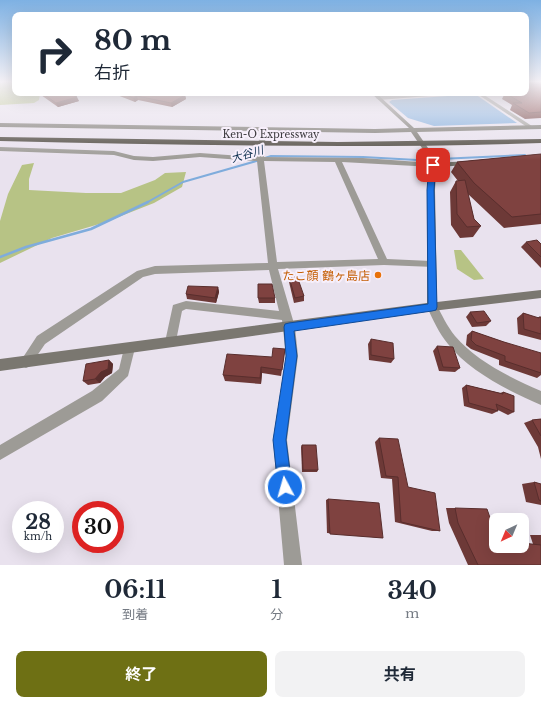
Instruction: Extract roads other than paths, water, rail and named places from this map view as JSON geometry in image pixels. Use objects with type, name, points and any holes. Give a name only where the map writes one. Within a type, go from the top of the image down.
[{"type":"highway","name":"Ken-O Expressway","points":[[0,134],[254,142]]},
{"type":"highway","name":"Ken-O Expressway","points":[[429,141],[541,136]]},
{"type":"highway","name":"Ken-O Expressway","points":[[0,139],[254,142],[541,141]]},
{"type":"street","points":[[389,107],[413,130],[425,148],[433,165],[431,190],[432,307],[444,330],[455,345],[485,367],[541,398]]},
{"type":"street","points":[[500,107],[532,128]]},
{"type":"street","points":[[0,125],[263,130],[541,128]]},
{"type":"street","points":[[263,130],[260,159],[273,267],[287,321],[292,356],[280,440],[293,565]]},
{"type":"street","points":[[0,150],[114,153],[134,158],[153,159],[200,155],[260,159],[338,160],[433,165],[479,163]]},
{"type":"street","points":[[338,160],[384,262]]},
{"type":"street","points":[[26,362],[42,340],[140,274],[155,270],[384,262],[431,265]]},
{"type":"street","points":[[0,365],[171,342],[287,321],[432,307],[541,294]]},
{"type":"street","points":[[171,342],[177,308],[186,305],[287,321]]},
{"type":"street","points":[[0,453],[96,396],[124,372],[129,348]]},
{"type":"water","points":[[395,107],[494,107],[517,123],[434,126],[408,118]]},
{"type":"waterway","name":"大谷川","points":[[265,158],[271,156],[363,157],[417,160],[525,155]]},
{"type":"waterway","name":"大谷川","points":[[147,203],[183,182],[260,160]]},
{"type":"waterway","name":"大谷川","points":[[0,257],[26,247],[91,229],[147,203]]},
{"type":"place","name":"たこ顔 鶴ヶ島店","points":[[378,275]]}]
